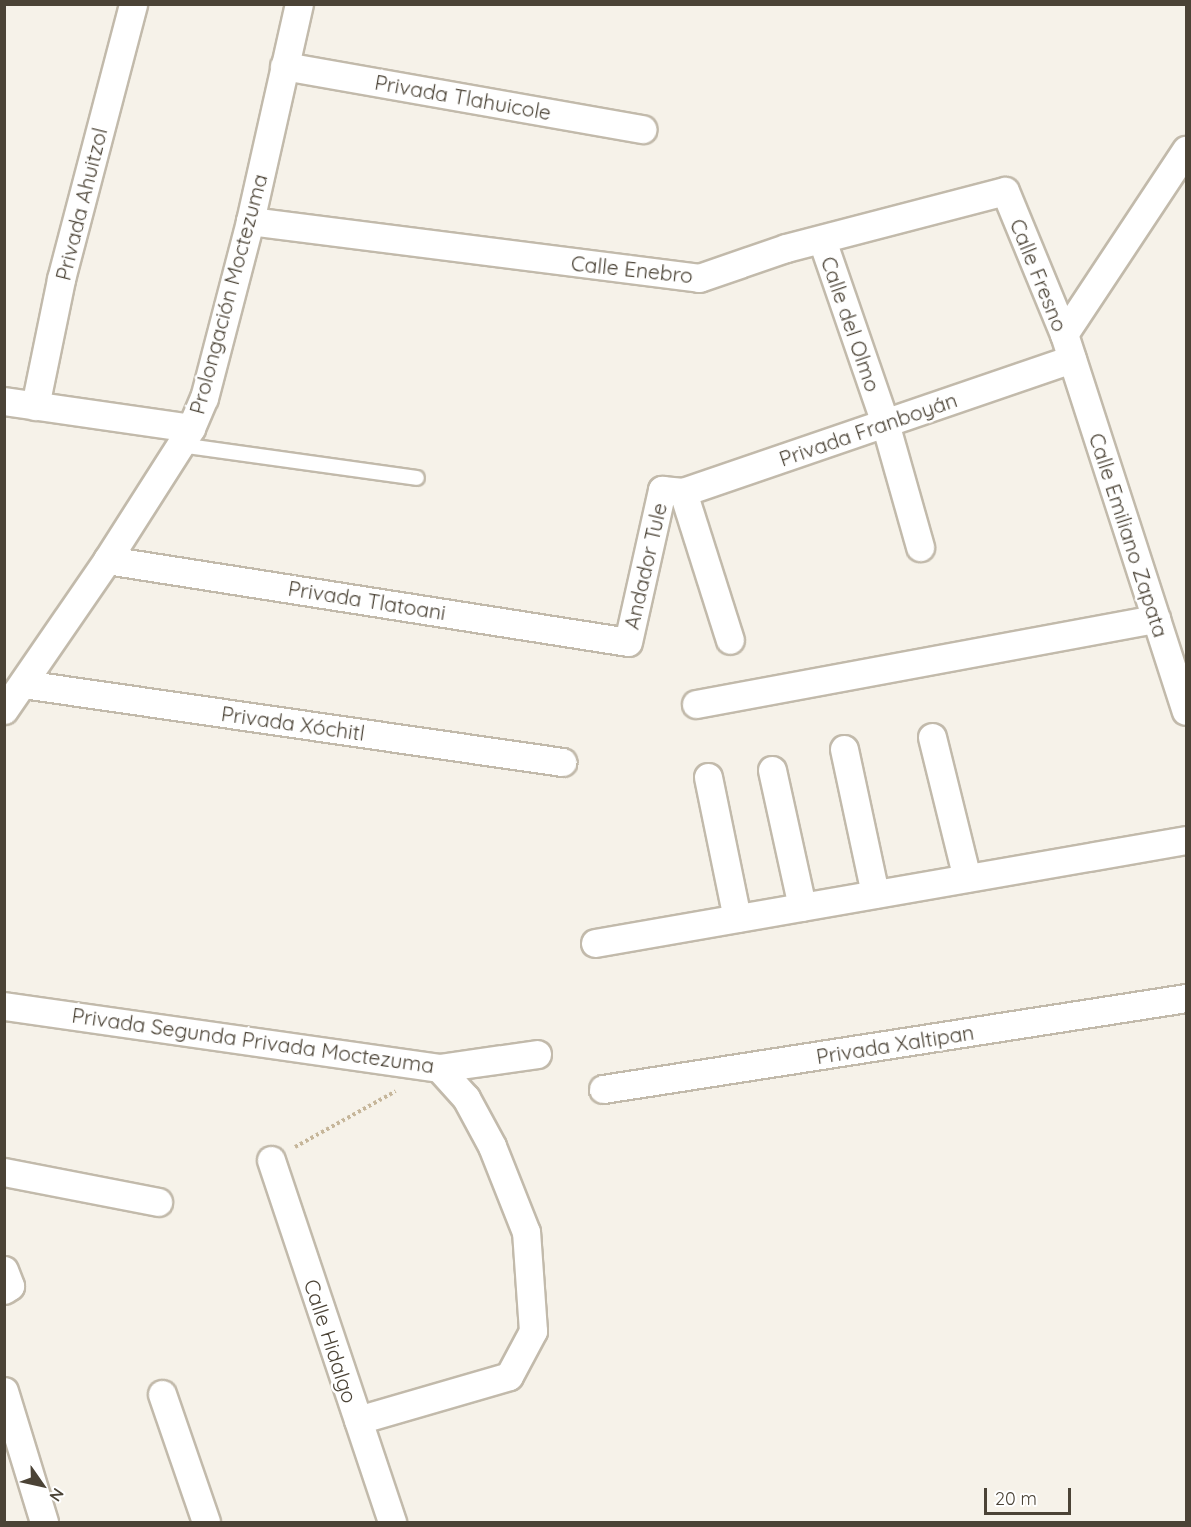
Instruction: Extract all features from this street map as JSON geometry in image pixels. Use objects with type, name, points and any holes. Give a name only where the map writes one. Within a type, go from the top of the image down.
[{"type":"street","name":"Privada Ahuitzol","points":[[35,406],[61,279],[133,4]]},
{"type":"street","name":"Prolongación Moctezuma","points":[[4,710],[107,560],[185,437],[204,398],[250,221],[299,4]]},
{"type":"street","name":"Privada Tlahuicole","points":[[284,66],[642,129]]},
{"type":"street","points":[[1068,347],[1186,150]]},
{"type":"street","name":"Calle Enebro","points":[[250,221],[699,278],[822,240],[1005,191]]},
{"type":"street","name":"Calle Fresno","points":[[1005,191],[1068,347]]},
{"type":"street","name":"Calle del Olmo","points":[[822,240],[885,423],[920,547]]},
{"type":"street","name":"Privada Franboyán","points":[[673,491],[885,423],[1068,347]]},
{"type":"street","name":"Calle Emiliano Zapata","points":[[1068,347],[1186,711]]},
{"type":"street","points":[[4,401],[185,437]]},
{"type":"street","points":[[673,491],[730,640]]},
{"type":"street","name":"Andador Tule","points":[[628,642],[673,491]]},
{"type":"street","name":"Privada Tlatoani","points":[[107,560],[628,642]]},
{"type":"street","points":[[696,704],[1156,619]]},
{"type":"street","name":"Privada Xóchitl","points":[[23,684],[562,762]]},
{"type":"street","points":[[932,737],[968,878]]},
{"type":"street","points":[[844,749],[875,894]]},
{"type":"street","points":[[772,770],[801,907]]},
{"type":"street","points":[[708,777],[737,918]]},
{"type":"street","points":[[595,944],[1186,840]]},
{"type":"street","name":"Privada Xaltipan","points":[[603,1089],[1186,998]]},
{"type":"street","name":"Privada Segunda Privada Moctezuma","points":[[4,1006],[439,1068],[537,1054]]},
{"type":"street","points":[[357,1420],[509,1376],[519,1364],[533,1331],[526,1232],[492,1146],[466,1098],[439,1068]]},
{"type":"street","name":"Calle Hidalgo","points":[[271,1160],[392,1522]]},
{"type":"street","points":[[4,1172],[158,1202]]},
{"type":"street","points":[[4,1270],[10,1286],[4,1290]]},
{"type":"street","points":[[4,1391],[44,1522]]},
{"type":"street","points":[[162,1394],[206,1522]]},
{"type":"lane","points":[[185,437],[417,478]]},
{"type":"path","points":[[271,1160],[439,1068]]}]
